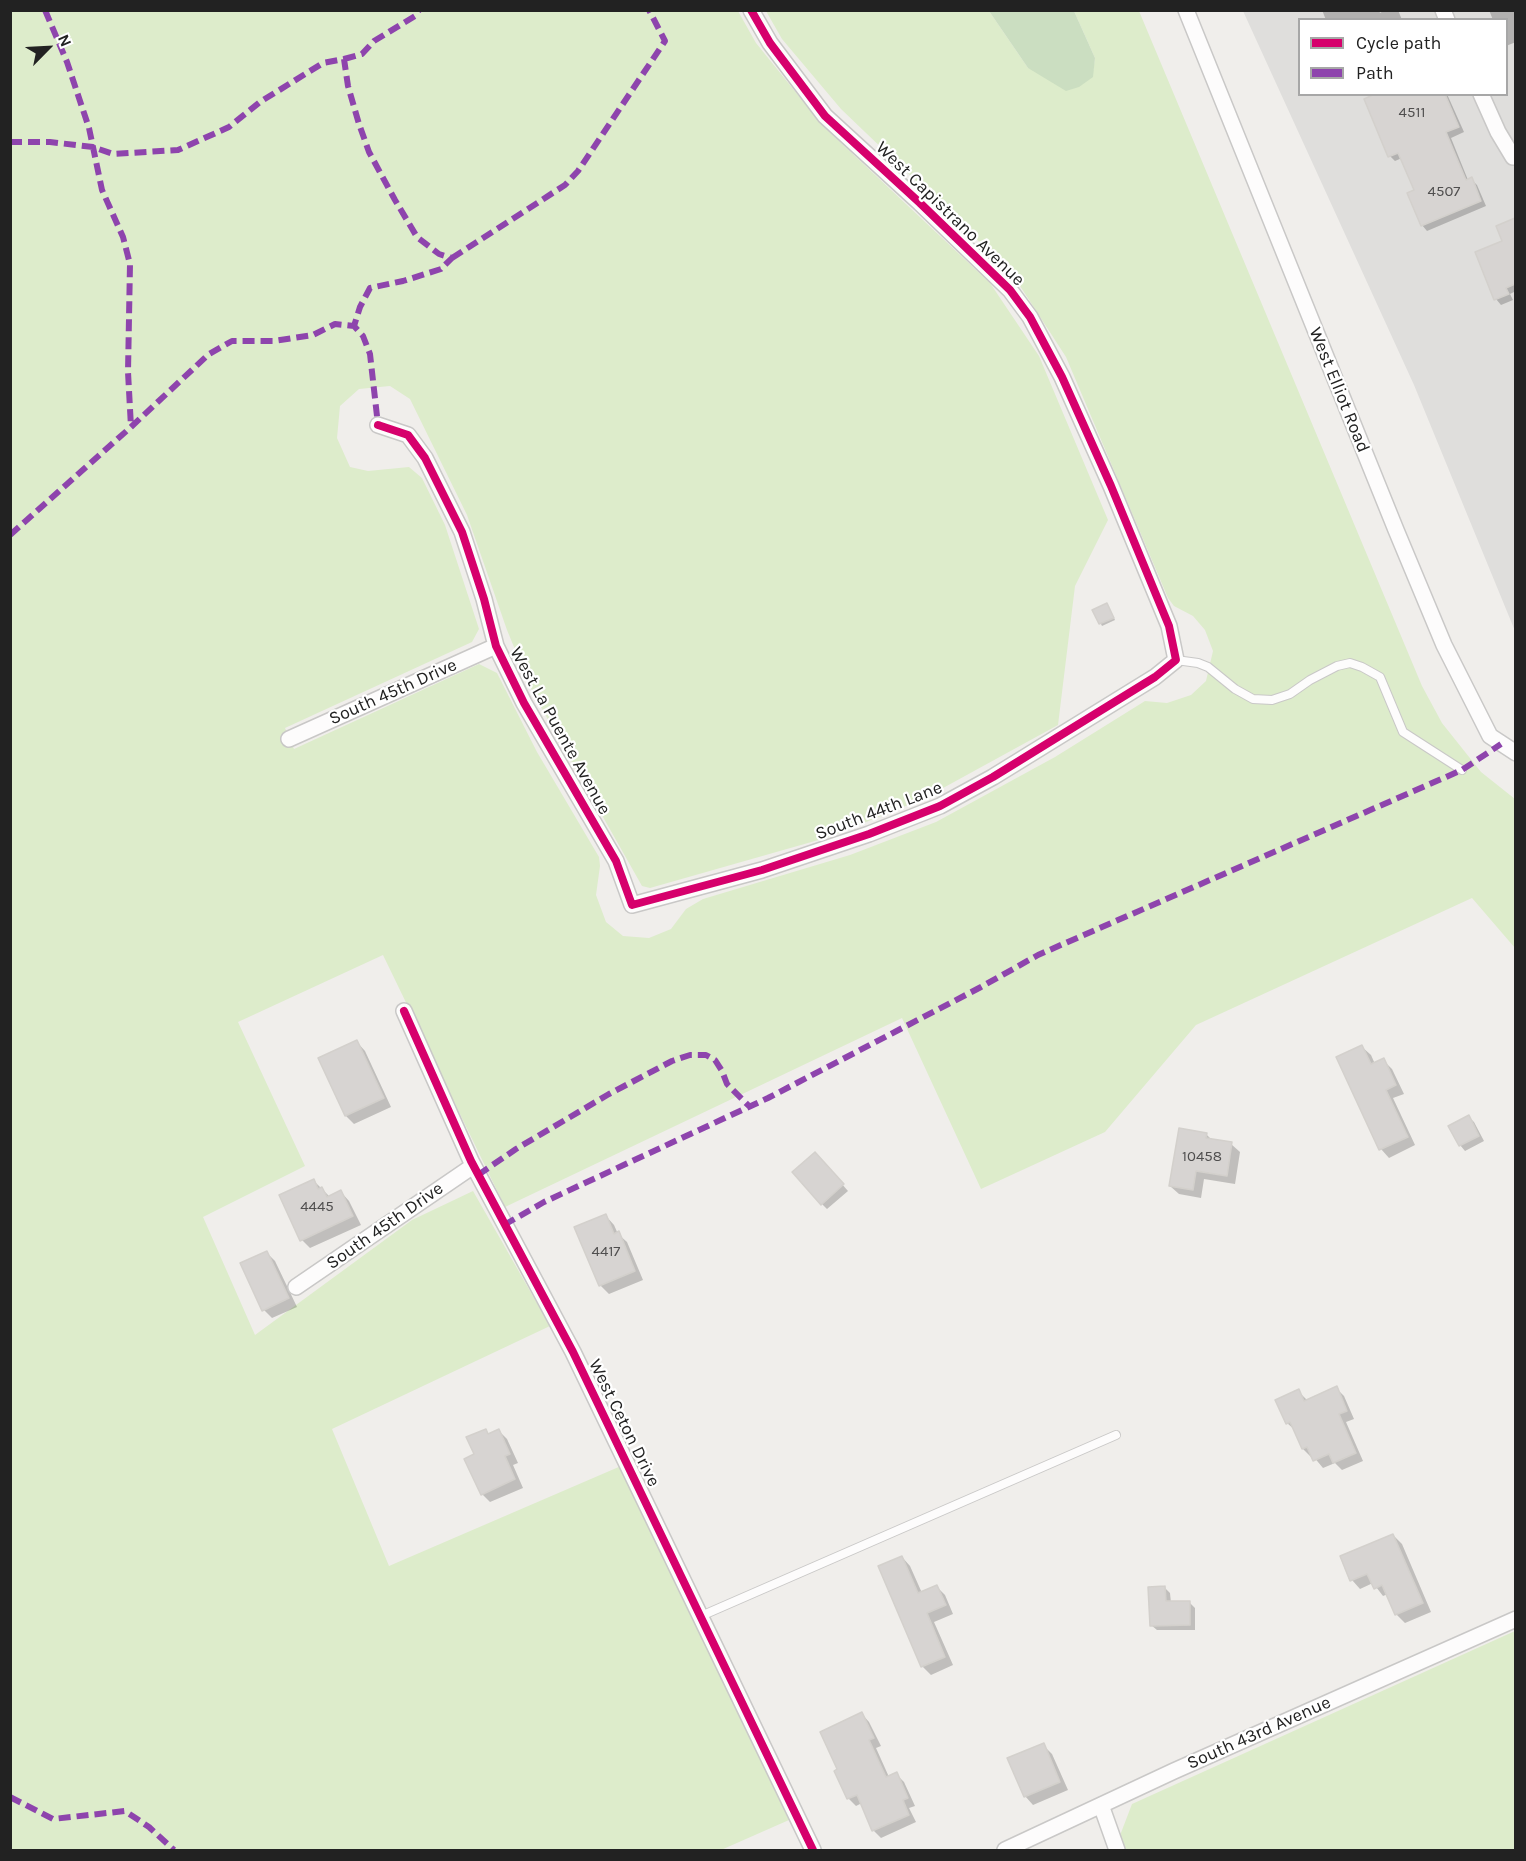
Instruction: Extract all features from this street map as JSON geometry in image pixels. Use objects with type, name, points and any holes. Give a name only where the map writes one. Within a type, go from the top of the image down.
[{"type":"street","name":"West Elliot Road","points":[[1186,10],[1444,645],[1490,736],[1515,753]]},
{"type":"street","name":"West Capistrano Avenue","points":[[754,17],[770,43],[825,116],[1010,290],[1030,317],[1062,377],[1111,486],[1169,626],[1176,660]]},
{"type":"street","points":[[1482,96],[1498,132],[1514,157]]},
{"type":"street","name":"West La Puente Avenue","points":[[378,425],[408,435],[425,458],[462,532],[484,599],[496,646],[524,703],[616,861],[632,905]]},
{"type":"street","name":"South 45th Drive","points":[[289,739],[496,646]]},
{"type":"street","name":"South 44th Lane","points":[[632,905],[762,870],[869,834],[940,806],[993,777],[1155,677],[1176,660]]},
{"type":"street","name":"West Ceton Drive","points":[[404,1011],[473,1166],[573,1352],[813,1851]]},
{"type":"street","name":"South 45th Drive","points":[[297,1287],[473,1166]]},
{"type":"street","name":"South 43rd Avenue","points":[[1005,1851],[1174,1771],[1515,1619]]},
{"type":"street","points":[[1101,1805],[1117,1851]]},
{"type":"lane","points":[[1176,660],[1208,667],[1235,689],[1253,699],[1272,700],[1290,694],[1336,666],[1350,663],[1362,667],[1380,677],[1403,732],[1462,770]]},
{"type":"lane","points":[[701,1616],[1116,1435]]},
{"type":"shaded area","points":[[1243,11],[1515,11],[1515,631],[1414,385]]},
{"type":"green space","points":[[11,11],[738,11],[756,43],[823,126],[990,283],[1039,356],[1108,520],[1075,586],[1058,725],[923,799],[829,837],[650,888],[642,886],[533,693],[507,630],[467,515],[410,399],[390,386],[359,389],[340,406],[337,438],[350,467],[368,471],[409,467],[422,478],[445,525],[479,629],[472,642],[285,728],[294,749],[479,664],[497,673],[537,752],[599,857],[596,895],[606,922],[623,936],[649,938],[671,929],[686,909],[703,899],[850,855],[936,822],[1055,757],[1145,701],[1167,703],[1191,695],[1206,681],[1213,651],[1205,630],[1193,616],[1174,606],[1168,598],[1066,357],[1011,272],[841,109],[782,39],[766,11],[989,11],[1028,68],[1092,77],[1095,58],[1074,11],[1139,11],[1422,686],[1442,723],[1481,772],[1515,799],[1515,948],[1472,898],[1196,1025],[1105,1132],[981,1189],[902,1018],[505,1207],[383,955],[238,1022],[305,1166],[203,1217],[255,1335],[412,1220],[473,1191],[550,1326],[332,1429],[389,1566],[621,1466],[789,1820],[721,1850],[11,1850]]},
{"type":"green space","points":[[989,11],[1074,11],[1095,58],[1093,77],[1079,87],[1066,91],[1028,68]]},
{"type":"green space","points":[[1515,1631],[1515,1850],[1124,1850],[1119,1838],[1132,1804]]},
{"type":"building","points":[[1371,96],[1446,96],[1459,127],[1446,132],[1466,180],[1472,177],[1481,201],[1421,226],[1407,193],[1414,190],[1398,153],[1388,157],[1364,99]]},
{"type":"building","points":[[1515,218],[1515,284],[1506,288],[1509,294],[1494,300],[1475,252],[1502,241],[1496,226]]},
{"type":"building","points":[[1107,603],[1114,618],[1099,624],[1092,610]]},
{"type":"building","points":[[357,1040],[384,1098],[345,1116],[318,1058]]},
{"type":"building","points":[[1362,1045],[1371,1064],[1384,1058],[1396,1085],[1386,1090],[1408,1137],[1379,1150],[1336,1057]]},
{"type":"building","points":[[1469,1115],[1479,1136],[1459,1146],[1448,1126]]},
{"type":"building","points":[[1179,1128],[1207,1133],[1206,1138],[1232,1142],[1227,1176],[1196,1171],[1193,1190],[1169,1186]]},
{"type":"building","points":[[815,1152],[844,1184],[821,1205],[792,1172]]},
{"type":"building","points":[[314,1179],[318,1189],[322,1187],[327,1197],[341,1190],[353,1216],[300,1241],[279,1195]]},
{"type":"building","points":[[606,1214],[614,1234],[619,1231],[635,1271],[599,1286],[574,1227]]},
{"type":"building","points":[[267,1251],[289,1298],[262,1311],[240,1263]]},
{"type":"building","points":[[1337,1386],[1347,1411],[1339,1414],[1356,1453],[1333,1463],[1329,1454],[1313,1461],[1307,1447],[1302,1449],[1290,1422],[1286,1424],[1275,1400],[1299,1389],[1304,1401]]},
{"type":"building","points":[[486,1429],[488,1434],[499,1429],[510,1454],[505,1456],[515,1479],[481,1495],[464,1459],[474,1454],[466,1437]]},
{"type":"building","points":[[1393,1534],[1423,1603],[1395,1615],[1382,1585],[1374,1589],[1367,1574],[1350,1581],[1340,1556]]},
{"type":"building","points":[[902,1556],[918,1593],[937,1585],[946,1605],[927,1613],[945,1657],[921,1667],[878,1566]]},
{"type":"building","points":[[1165,1586],[1166,1601],[1190,1601],[1190,1625],[1150,1626],[1148,1587]]},
{"type":"building","points":[[862,1712],[874,1738],[869,1740],[886,1777],[897,1772],[908,1798],[903,1800],[909,1815],[872,1831],[857,1795],[847,1799],[834,1771],[837,1769],[820,1732]]},
{"type":"building","points":[[1044,1743],[1060,1782],[1024,1797],[1007,1758]]},
{"type":"marked path","points":[[45,10],[67,62],[89,128],[102,190],[123,237],[130,264],[128,372],[131,427]]},
{"type":"marked path","points":[[344,59],[362,54],[374,41],[415,16],[419,10]]},
{"type":"marked path","points":[[452,258],[565,185],[578,171],[665,41],[649,10]]},
{"type":"marked path","points":[[10,142],[50,142],[93,147],[113,154],[178,150],[229,127],[260,102],[323,63],[344,59],[348,86],[369,152],[395,200],[417,237],[439,254],[452,258],[441,269],[370,288],[360,307],[354,326]]},
{"type":"marked path","points":[[10,535],[209,354],[232,341],[274,341],[313,335],[335,324],[354,326],[363,336],[370,354],[378,425]]},
{"type":"marked path","points":[[504,1225],[544,1202],[768,1098],[1038,955],[1462,770],[1501,744]]},
{"type":"marked path","points":[[478,1175],[516,1149],[609,1094],[672,1061],[690,1055],[706,1055],[715,1060],[727,1084],[750,1107]]},
{"type":"marked path","points":[[10,1797],[53,1819],[125,1811],[149,1827],[174,1850]]},
{"type":"cycle path","points":[[378,425],[408,435],[425,458],[462,532],[484,599],[496,646],[524,703],[616,861],[632,905],[762,870],[869,834],[940,806],[993,777],[1155,677],[1176,660],[1169,626],[1111,486],[1062,377],[1030,317],[1010,290],[825,116],[770,43],[751,10]]},
{"type":"cycle path","points":[[404,1011],[471,1161],[573,1352],[813,1850]]}]
